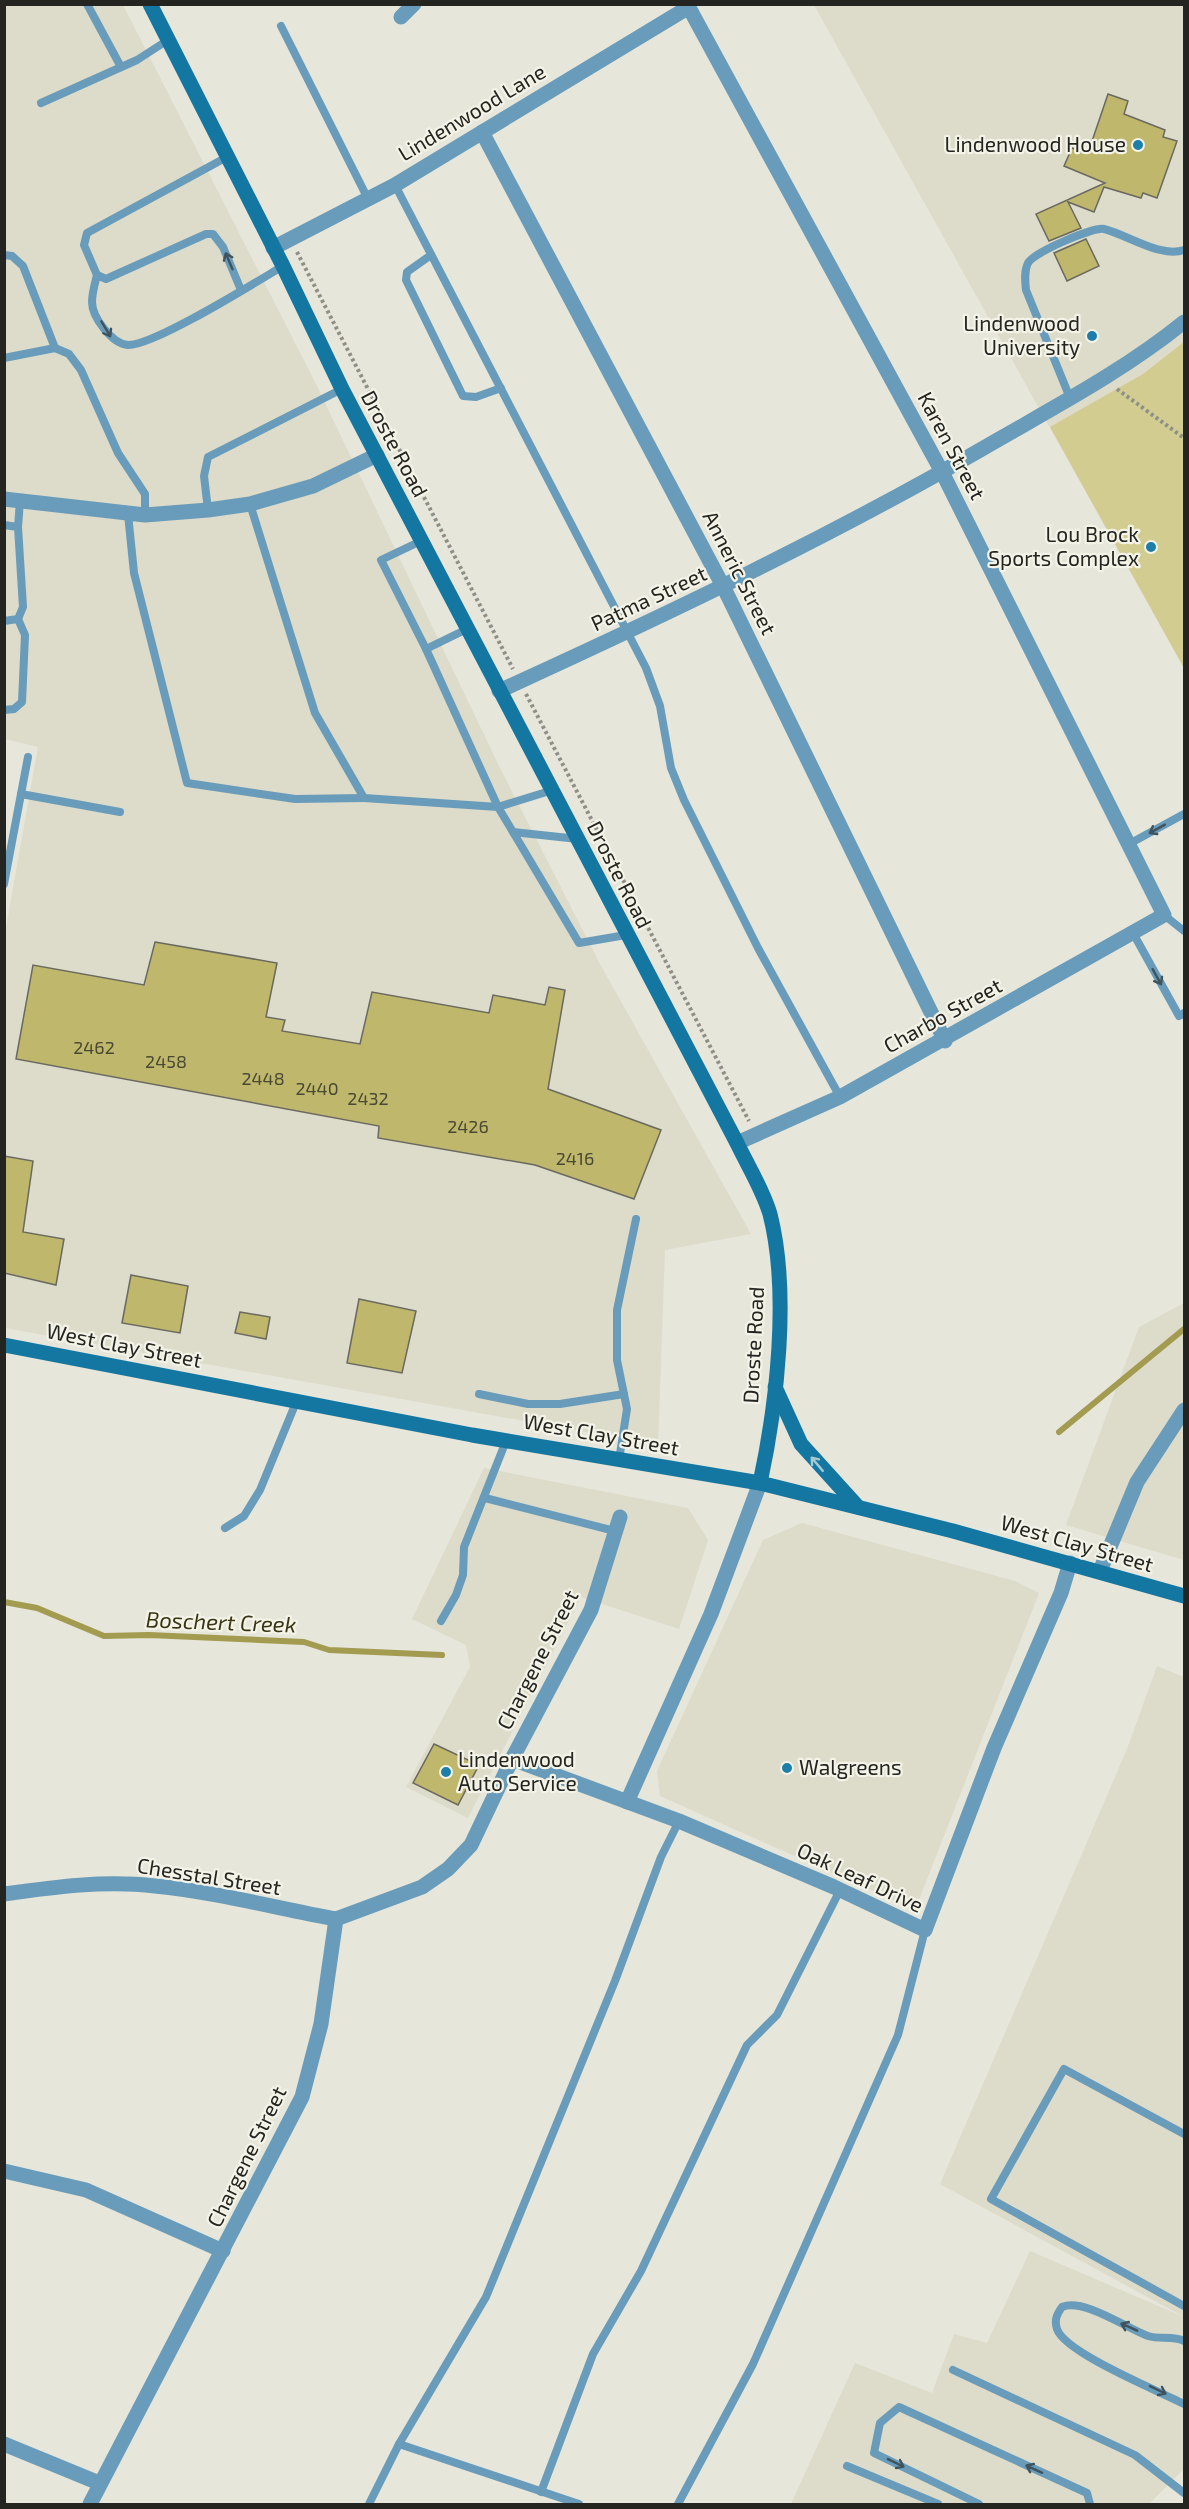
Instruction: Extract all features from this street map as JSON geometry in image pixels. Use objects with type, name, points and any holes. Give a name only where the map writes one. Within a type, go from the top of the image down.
[{"type":"street","name":"Droste Road","points":[[150,4],[283,266],[342,389],[553,790],[626,935],[737,1143],[769,1212],[780,1262],[774,1386],[767,1449],[760,1483],[711,1614],[627,1802]]},
{"type":"street","points":[[401,17],[414,4]]},
{"type":"street","name":"Lindenwood Lane","points":[[273,248],[395,185],[688,6]]},
{"type":"street","name":"Karen Street","points":[[688,6],[942,472],[1164,915]]},
{"type":"street","name":"Anneric Street","points":[[482,132],[724,588],[945,1041]]},
{"type":"street","name":"Patma Street","points":[[499,691],[724,588],[942,472],[1117,372],[1185,322]]},
{"type":"street","points":[[4,499],[145,515],[208,510],[250,504],[313,486],[377,456]]},
{"type":"street","name":"Charbo Street","points":[[737,1143],[840,1097],[945,1041],[1164,915]]},
{"type":"street","name":"West Clay Street","points":[[4,1345],[506,1441],[760,1483],[858,1506],[1185,1596]]},
{"type":"street","points":[[774,1386],[801,1444],[858,1506]]},
{"type":"street","points":[[1100,1571],[1137,1482],[1185,1410]]},
{"type":"street","name":"Chargene Street","points":[[90,2505],[99,2483],[224,2251],[302,2097],[321,2024],[336,1919],[422,1887],[448,1869],[471,1845],[512,1759],[591,1610],[618,1524]]},
{"type":"street","name":"Oak Leaf Drive","points":[[512,1759],[679,1821],[840,1890],[925,1930],[972,1801],[1048,1623],[1070,1563]]},
{"type":"street","name":"Chesstal Street","points":[[4,1894],[57,1887],[111,1884],[155,1886],[336,1919]]},
{"type":"street","points":[[4,2171],[86,2190],[224,2251]]},
{"type":"street","points":[[4,2444],[99,2483]]},
{"type":"lane","points":[[87,4],[121,66]]},
{"type":"lane","points":[[281,26],[368,199]]},
{"type":"lane","points":[[40,103],[137,60],[168,39]]},
{"type":"lane","points":[[228,157],[87,233],[84,245],[97,275],[92,305],[108,336],[115,342],[129,345],[160,334],[223,303],[283,266]]},
{"type":"lane","points":[[395,185],[627,632],[656,694],[671,768],[684,800],[758,948],[840,1097]]},
{"type":"lane","points":[[1070,398],[1026,290],[1024,277],[1029,261],[1043,250],[1101,228],[1170,252],[1185,250]]},
{"type":"lane","points":[[97,275],[106,279],[206,234],[213,234],[223,247],[241,290]]},
{"type":"lane","points":[[4,255],[12,256],[23,266],[55,348]]},
{"type":"lane","points":[[431,255],[407,272],[406,280],[463,396],[476,398],[501,388]]},
{"type":"lane","points":[[4,358],[55,348],[69,354],[81,370],[118,453],[145,494],[145,515]]},
{"type":"lane","points":[[208,510],[204,476],[208,457],[342,389]]},
{"type":"lane","points":[[4,710],[14,709],[22,702],[25,635],[18,619],[23,607],[18,527],[20,501]]},
{"type":"lane","points":[[250,504],[315,713],[364,798]]},
{"type":"lane","points":[[128,514],[134,573],[187,783],[295,799],[364,798],[498,807],[553,790]]},
{"type":"lane","points":[[4,525],[18,527]]},
{"type":"lane","points":[[421,541],[381,560],[426,649],[498,807],[579,943],[626,935]]},
{"type":"lane","points":[[4,621],[18,619]]},
{"type":"lane","points":[[426,649],[467,629]]},
{"type":"lane","points":[[4,884],[28,757]]},
{"type":"lane","points":[[21,794],[120,812]]},
{"type":"lane","points":[[1129,844],[1185,814]]},
{"type":"lane","points":[[513,832],[578,839]]},
{"type":"lane","points":[[1164,915],[1185,931]]},
{"type":"lane","points":[[1133,933],[1179,1016],[1185,1013]]},
{"type":"lane","points":[[619,1460],[627,1409],[617,1360],[617,1310],[636,1219]]},
{"type":"lane","points":[[479,1394],[528,1404],[560,1404],[624,1394]]},
{"type":"lane","points":[[225,1528],[244,1516],[260,1490],[297,1400]]},
{"type":"lane","points":[[441,1620],[456,1595],[463,1575],[464,1547],[506,1441]]},
{"type":"lane","points":[[485,1498],[618,1524]]},
{"type":"lane","points":[[369,2505],[399,2444],[486,2297],[615,1981],[661,1857],[679,1821]]},
{"type":"lane","points":[[542,2492],[593,2354],[641,2271],[747,2045],[777,2015],[840,1890]]},
{"type":"lane","points":[[678,2505],[753,2364],[898,2035],[925,1930]]},
{"type":"lane","points":[[1185,2133],[1064,2068],[991,2199],[1185,2306]]},
{"type":"lane","points":[[1185,2341],[1178,2338],[1148,2336],[1079,2305],[1062,2307],[1056,2315],[1057,2328],[1079,2352],[1185,2404]]},
{"type":"lane","points":[[954,2370],[1135,2455],[1185,2493]]},
{"type":"lane","points":[[979,2505],[874,2453],[880,2423],[899,2407],[1088,2493],[1090,2505]]},
{"type":"lane","points":[[399,2444],[579,2505]]},
{"type":"lane","points":[[847,2466],[939,2505]]},
{"type":"path","points":[[290,239],[756,1135]]},
{"type":"path","points":[[1117,389],[1185,438]]},
{"type":"shaded area","points":[[5,5],[123,5],[315,382],[500,768],[600,964],[751,1234],[665,1250],[658,1445],[5,1328],[5,933],[38,747],[5,739]]},
{"type":"shaded area","name":"Lindenwood University","points":[[814,5],[1184,5],[1184,668]]},
{"type":"shaded area","name":"Lou Brock Sports Complex","points":[[1184,342],[1184,668],[1050,427],[1143,374]]},
{"type":"shaded area","points":[[1184,1303],[1184,1560],[1066,1525],[1139,1327]]},
{"type":"shaded area","points":[[484,1468],[688,1508],[708,1540],[679,1629],[581,1597],[468,1818],[406,1787],[470,1667],[466,1645],[412,1619]]},
{"type":"shaded area","points":[[802,1523],[1015,1581],[1039,1593],[915,1910],[660,1796],[657,1771],[763,1540]]},
{"type":"shaded area","points":[[1157,1666],[1184,1677],[1184,2317],[940,2184],[1127,1749]]},
{"type":"shaded area","points":[[1030,2251],[1184,2317],[1184,2469],[1149,2504],[791,2504],[855,2363],[932,2393],[954,2334],[987,2343]]},
{"type":"building","name":"Lindenwood House","points":[[1108,94],[1128,101],[1124,114],[1165,130],[1163,137],[1177,141],[1157,198],[1143,193],[1141,198],[1104,187],[1094,212],[1068,202],[1081,228],[1049,241],[1036,214],[1105,183],[1064,166],[1072,148],[1088,153]]},
{"type":"building","points":[[1086,239],[1099,266],[1067,281],[1054,253]]},
{"type":"building","points":[[155,942],[277,963],[266,1017],[285,1020],[282,1031],[360,1044],[372,992],[489,1013],[493,995],[545,1005],[549,987],[565,990],[548,1089],[661,1130],[634,1199],[535,1165],[378,1138],[379,1126],[16,1059],[33,965],[144,985]]},
{"type":"building","points":[[4,1156],[33,1161],[23,1232],[64,1239],[56,1285],[4,1273]]},
{"type":"building","points":[[131,1275],[188,1286],[180,1333],[122,1323]]},
{"type":"building","points":[[359,1299],[416,1311],[402,1373],[347,1363]]},
{"type":"building","points":[[240,1312],[270,1317],[266,1339],[235,1333]]},
{"type":"building","points":[[434,1744],[479,1765],[458,1805],[413,1783]]},
{"type":"waterway","name":"Boschert Creek","points":[[1059,1432],[1184,1329]]},
{"type":"waterway","name":"Boschert Creek","points":[[4,1602],[37,1608],[104,1636],[149,1635],[304,1642],[329,1650],[442,1655]]},
{"type":"place","name":"Lindenwood House","points":[[1138,145]]},
{"type":"place","name":"Lindenwood University","points":[[1092,336]]},
{"type":"place","name":"Lou Brock Sports Complex","points":[[1151,547]]},
{"type":"place","name":"Walgreens","points":[[787,1768]]},
{"type":"place","name":"Lindenwood Auto Service","points":[[446,1772]]}]
